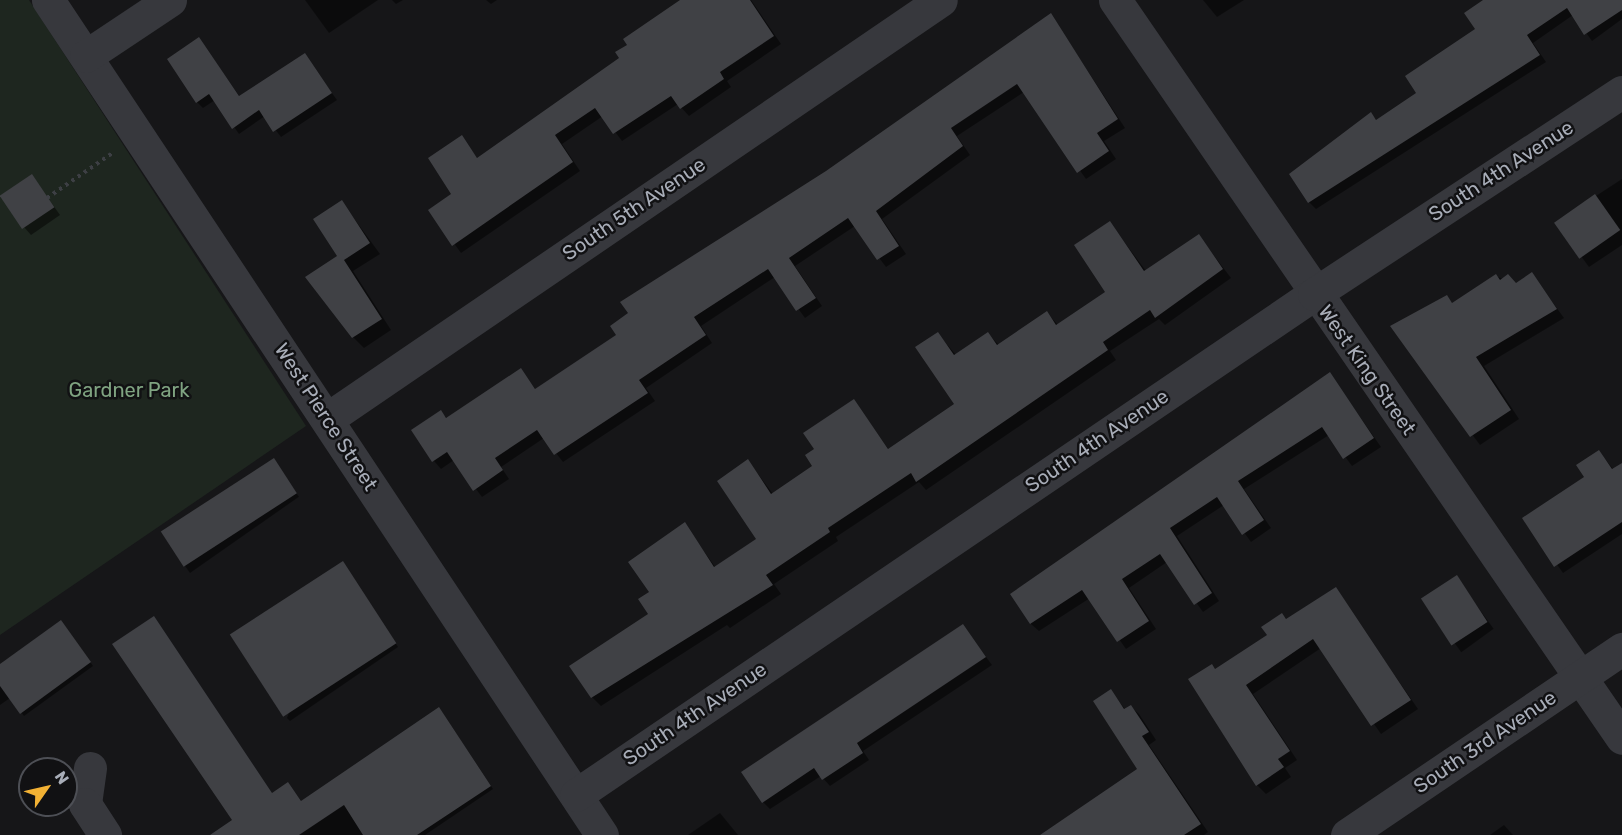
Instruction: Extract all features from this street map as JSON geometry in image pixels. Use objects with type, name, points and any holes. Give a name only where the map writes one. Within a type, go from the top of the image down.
[{"type":"street","name":"West Pierce Street","points":[[48,0],[602,835]]},
{"type":"street","points":[[87,56],[170,0]]},
{"type":"street","name":"South 5th Avenue","points":[[327,419],[941,0]]},
{"type":"street","name":"West King Street","points":[[1115,0],[1314,294],[1622,738]]},
{"type":"street","name":"South 4th Avenue","points":[[576,795],[1314,294],[1622,92]]},
{"type":"street","name":"South 3rd Avenue","points":[[1347,835],[1622,649]]},
{"type":"street","points":[[90,768],[85,804],[105,835]]},
{"type":"path","points":[[48,198],[139,135]]},
{"type":"green space","name":"Gardner Park","points":[[0,0],[29,0],[306,426],[0,635]]},
{"type":"building","points":[[680,0],[750,0],[774,36],[720,72],[724,79],[680,109],[671,96],[613,134],[595,108],[555,135],[573,162],[452,246],[428,210],[451,194],[428,158],[462,135],[477,158],[619,58],[615,52],[627,45],[623,39]]},
{"type":"building","points":[[1483,0],[1622,0],[1622,10],[1584,35],[1567,8],[1527,35],[1540,55],[1308,203],[1289,174],[1371,112],[1376,120],[1416,93],[1405,76],[1475,29],[1464,13]]},
{"type":"building","points":[[1051,13],[1118,119],[1097,133],[1109,151],[1077,173],[1017,84],[951,128],[963,146],[876,211],[899,246],[877,260],[848,218],[789,258],[816,298],[796,311],[768,269],[694,317],[706,335],[639,380],[648,393],[554,455],[537,430],[495,458],[503,470],[473,491],[447,452],[432,462],[411,430],[441,410],[446,418],[521,368],[535,389],[616,335],[610,326],[628,313],[620,302],[826,171]]},
{"type":"building","points":[[199,37],[239,96],[305,53],[332,93],[273,132],[259,110],[232,129],[209,94],[196,103],[167,59]]},
{"type":"building","points":[[32,174],[54,207],[22,229],[0,196]]},
{"type":"building","points":[[1595,194],[1620,230],[1579,259],[1554,223]]},
{"type":"building","points":[[342,200],[370,243],[344,260],[382,319],[352,338],[305,277],[337,256],[313,219]]},
{"type":"building","points":[[1110,221],[1144,271],[1199,234],[1223,269],[1155,318],[1150,310],[1103,342],[1108,350],[916,482],[911,473],[828,528],[830,532],[766,575],[773,585],[591,698],[569,666],[648,614],[638,599],[649,592],[628,562],[685,522],[714,567],[756,539],[717,481],[748,459],[771,494],[812,466],[805,455],[814,449],[803,433],[854,399],[888,449],[954,404],[915,347],[938,332],[954,355],[988,332],[997,345],[1047,311],[1056,325],[1105,292],[1074,245]]},
{"type":"building","points":[[1532,272],[1557,309],[1476,357],[1511,410],[1470,437],[1390,326],[1447,295],[1452,303],[1496,274],[1500,280],[1508,274],[1516,283]]},
{"type":"building","points":[[1330,372],[1374,438],[1343,459],[1322,427],[1238,481],[1264,520],[1242,535],[1217,497],[1170,528],[1212,593],[1194,605],[1160,554],[1122,579],[1149,621],[1117,642],[1082,590],[1030,624],[1010,594]]},
{"type":"building","points":[[1599,450],[1612,469],[1622,463],[1622,522],[1554,567],[1522,518],[1584,477],[1576,465]]},
{"type":"building","points":[[274,458],[297,493],[184,567],[161,532]]},
{"type":"building","points":[[343,561],[396,643],[283,717],[230,635]]},
{"type":"building","points":[[1457,575],[1487,622],[1451,645],[1421,598]]},
{"type":"building","points":[[1336,587],[1411,700],[1371,726],[1313,639],[1246,685],[1290,751],[1278,759],[1284,767],[1256,786],[1188,679],[1212,664],[1215,669],[1267,635],[1261,627],[1282,613],[1286,619]]},
{"type":"building","points":[[154,616],[272,793],[288,782],[301,801],[439,707],[491,786],[417,835],[363,835],[344,805],[299,835],[210,835],[232,820],[112,644]]},
{"type":"building","points":[[61,620],[91,662],[20,714],[0,686],[0,664]]},
{"type":"building","points":[[963,624],[986,657],[857,743],[863,753],[822,780],[814,768],[762,803],[741,772]]},
{"type":"building","points":[[1111,689],[1124,709],[1131,705],[1149,732],[1142,736],[1201,824],[1184,835],[1040,835],[1137,769],[1093,701]]}]
